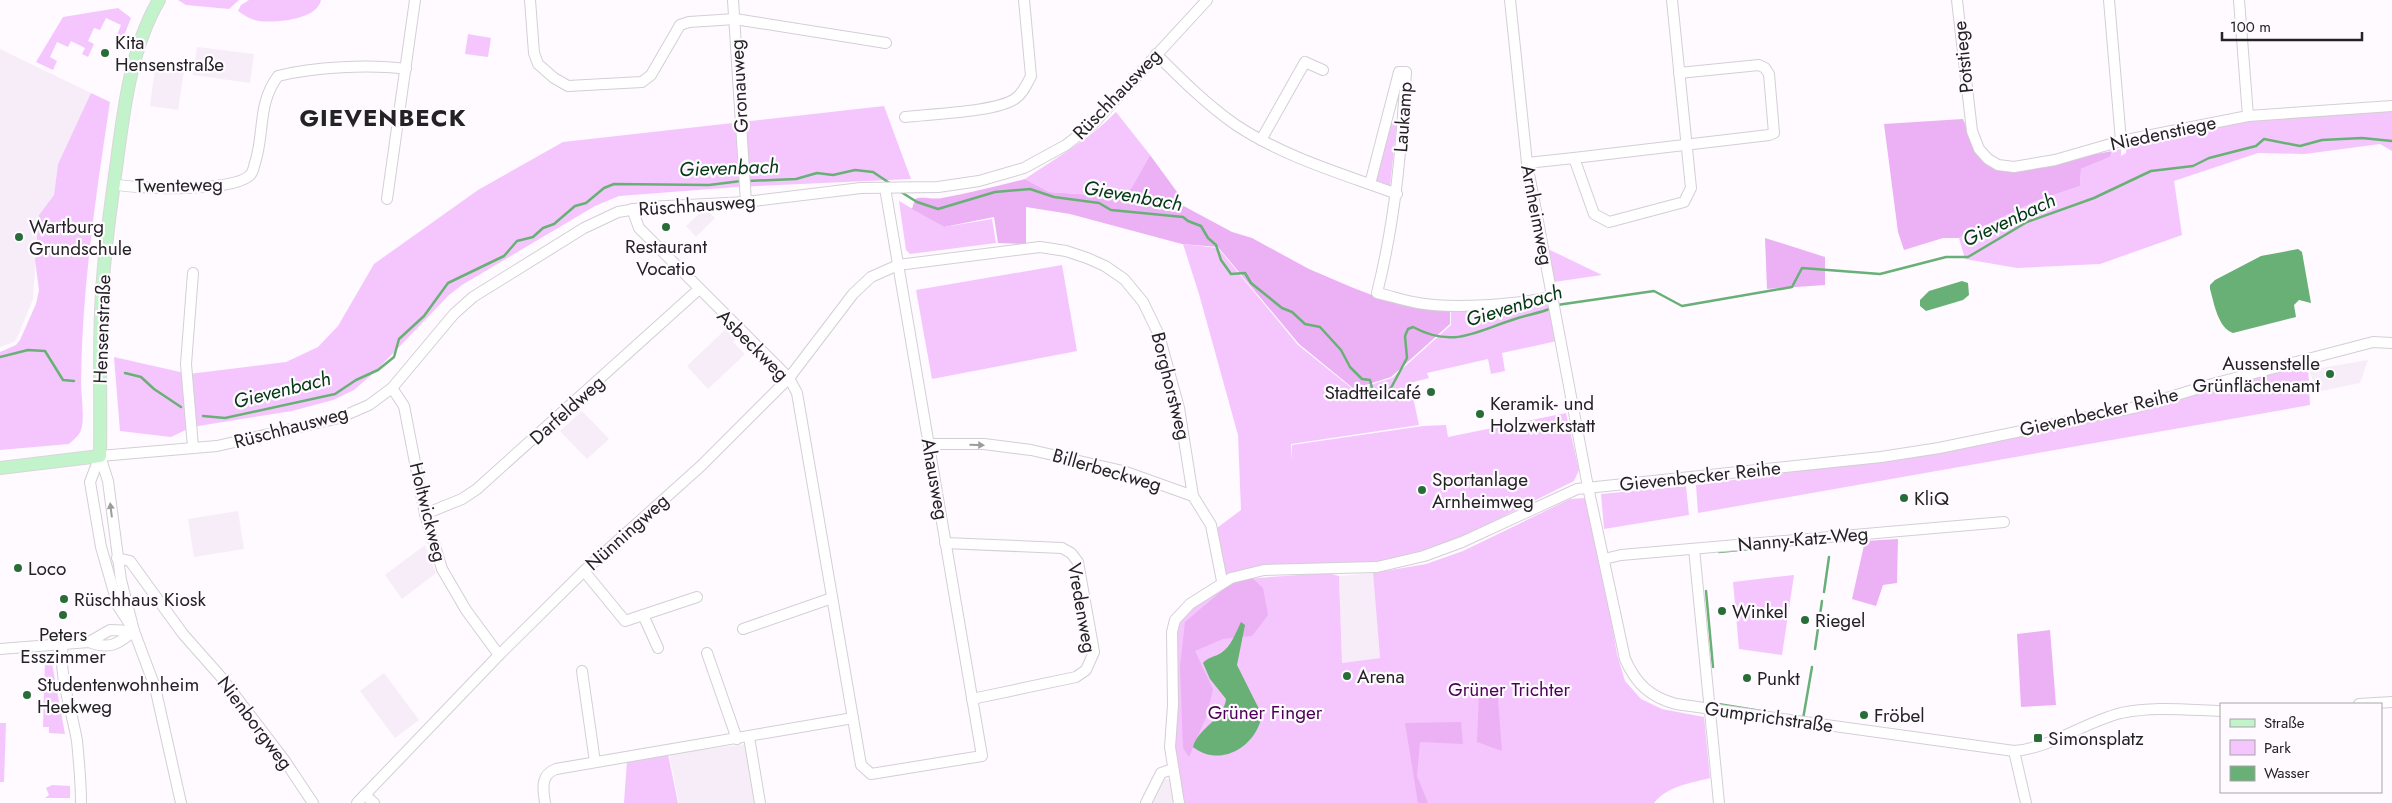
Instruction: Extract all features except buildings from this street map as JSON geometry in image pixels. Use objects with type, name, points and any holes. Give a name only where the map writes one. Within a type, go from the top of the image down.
[{"type":"main road","name":"Hensenstraße","points":[[100,456],[101,311],[106,234],[120,131],[134,62],[144,30],[159,0]]},
{"type":"main road","name":"Rüschhausweg","points":[[0,468],[100,456]]},
{"type":"street","points":[[388,199],[415,0]]},
{"type":"street","points":[[530,0],[534,53],[538,64],[554,78],[568,86],[642,82],[651,75],[680,25],[688,22],[735,19],[886,43]]},
{"type":"street","name":"Gronauweg","points":[[733,0],[746,202]]},
{"type":"street","points":[[905,117],[999,106],[1015,99],[1026,86],[1031,76],[1024,0]]},
{"type":"street","name":"Rüschhausweg","points":[[100,456],[217,446],[339,418],[369,405],[392,388],[450,319],[473,297],[599,220],[618,212],[632,209],[746,202],[822,192],[938,187],[979,181],[1024,168],[1066,145],[1093,124],[1207,0]]},
{"type":"street","name":"Arnheimweg","points":[[1510,0],[1527,162],[1588,487]]},
{"type":"street","points":[[1574,158],[1594,214],[1609,222],[1684,202],[1691,188],[1672,0]]},
{"type":"street","name":"Potstiege","points":[[1957,0],[1970,113]]},
{"type":"street","points":[[2109,0],[2121,141]]},
{"type":"street","points":[[2239,0],[2248,116]]},
{"type":"street","points":[[1156,54],[1218,110],[1260,140],[1309,162],[1397,194]]},
{"type":"street","points":[[1260,140],[1304,62],[1323,70]]},
{"type":"street","points":[[1527,162],[1574,158],[1774,133],[1769,74],[1765,68],[1759,65],[1679,73]]},
{"type":"street","name":"Twenteweg","points":[[113,184],[157,189],[239,183],[251,174],[258,154],[265,98],[278,76],[297,72],[345,69],[383,67],[406,69]]},
{"type":"street","name":"Laukamp","points":[[1370,184],[1400,72],[1406,72],[1397,194],[1392,232],[1377,293],[1418,303],[1449,306],[1537,300],[1553,297]]},
{"type":"street","name":"Niedenstiege","points":[[1970,113],[1972,130],[1979,149],[1998,165],[2014,167],[2055,160],[2121,141],[2248,116],[2392,106]]},
{"type":"street","name":"Ahausweg","points":[[885,188],[982,756],[969,759]]},
{"type":"street","name":"Asbeckweg","points":[[632,209],[639,228],[698,290],[789,378],[797,393],[861,766],[871,774],[969,759]]},
{"type":"street","name":"Borghorstweg","points":[[898,265],[1040,247],[1066,251],[1088,258],[1105,266],[1124,279],[1144,302],[1159,335],[1179,408],[1193,496]]},
{"type":"street","name":"Nünningweg","points":[[357,803],[499,655],[584,571],[702,464],[789,378],[853,294],[871,277],[898,265]]},
{"type":"street","points":[[193,273],[186,364],[193,447]]},
{"type":"street","name":"Darfeldweg","points":[[425,514],[462,499],[477,489],[698,290]]},
{"type":"street","name":"Gievenbecker Reihe","points":[[1178,803],[1170,747],[1173,705],[1172,632],[1175,620],[1182,611],[1222,581],[1244,573],[1264,570],[1377,567],[1424,556],[1462,542],[1568,492],[1588,487],[1881,457],[1939,448],[2137,407],[2216,383],[2373,342],[2392,343]]},
{"type":"street","name":"Holtwickweg","points":[[392,388],[404,406],[425,514],[445,575],[466,610],[499,655]]},
{"type":"street","name":"Billerbeckweg","points":[[929,444],[984,444],[1031,450],[1123,471],[1193,496]]},
{"type":"street","points":[[100,456],[108,481],[117,558],[134,631],[155,687],[181,803]]},
{"type":"street","points":[[100,456],[90,482],[100,547],[118,606],[134,631]]},
{"type":"street","name":"Gumprichstraße","points":[[1588,487],[1625,659],[1638,684],[1648,693],[1662,700],[2014,752],[2030,750],[2121,713],[2142,710],[2220,711]]},
{"type":"street","points":[[1193,496],[1211,525],[1222,581]]},
{"type":"street","name":"Nanny-Katz-Weg","points":[[1604,559],[1620,555],[2004,522]]},
{"type":"street","name":"Vredenweg","points":[[946,543],[1062,548],[1071,553],[1078,562],[1094,652],[1086,670],[1076,677],[972,699]]},
{"type":"street","points":[[1694,549],[1708,708],[1719,803]]},
{"type":"street","name":"Nienborgweg","points":[[117,558],[130,561],[183,634],[216,671],[285,761],[313,803]]},
{"type":"street","points":[[584,571],[625,621],[697,597]]},
{"type":"street","points":[[743,629],[832,598]]},
{"type":"street","points":[[644,615],[658,648]]},
{"type":"street","points":[[89,642],[110,630],[134,631]]},
{"type":"street","points":[[0,649],[89,642],[100,646],[117,644],[134,631]]},
{"type":"street","points":[[63,644],[62,654],[66,682],[77,741],[81,803]]},
{"type":"street","points":[[707,653],[737,739]]},
{"type":"street","points":[[582,671],[595,762]]},
{"type":"street","points":[[2375,703],[2392,702]]},
{"type":"street","points":[[545,803],[543,783],[550,771],[853,718]]},
{"type":"street","points":[[748,737],[760,803]]},
{"type":"street","points":[[2014,752],[2026,803]]},
{"type":"street","points":[[1146,803],[1161,773],[1173,769]]},
{"type":"street","points":[[365,794],[374,803]]},
{"type":"shaded area","points":[[197,47],[254,54],[250,83],[193,75]]},
{"type":"shaded area","points":[[0,49],[91,93],[58,164],[54,195],[39,215],[33,299],[17,338],[14,342],[0,347]]},
{"type":"shaded area","points":[[155,67],[184,71],[178,110],[150,106]]},
{"type":"shaded area","points":[[1963,119],[1976,150],[1997,167],[2055,162],[2112,151],[2110,157],[2081,169],[2080,186],[2036,201],[1959,238],[1943,238],[1904,250],[1898,232],[1884,124]]},
{"type":"shaded area","points":[[1150,155],[1180,196],[1180,204],[1232,232],[1252,238],[1309,269],[1351,287],[1377,297],[1450,309],[1450,324],[1391,377],[1354,389],[1299,344],[1218,247],[1182,244],[1070,214],[1026,207],[1026,244],[998,243],[994,217],[944,227],[912,209],[915,199],[918,198],[942,198],[1025,179],[1049,192],[1122,197],[1132,187]]},
{"type":"shaded area","points":[[705,208],[715,218],[696,237],[686,226]]},
{"type":"shaded area","points":[[1765,238],[1825,257],[1825,285],[1767,289]]},
{"type":"shaded area","points":[[727,328],[737,338],[733,342],[745,354],[708,389],[687,366]]},
{"type":"shaded area","points":[[2368,360],[2360,383],[2317,392],[2309,370]]},
{"type":"shaded area","points":[[582,411],[609,439],[587,459],[560,431]]},
{"type":"shaded area","points":[[238,511],[244,549],[194,557],[188,519]]},
{"type":"shaded area","points":[[1898,539],[1897,583],[1883,585],[1876,606],[1852,599],[1865,541]]},
{"type":"shaded area","points":[[425,545],[436,573],[402,599],[385,575]]},
{"type":"shaded area","points":[[1373,573],[1380,658],[1342,663],[1339,576]]},
{"type":"shaded area","points":[[1249,575],[1263,588],[1268,615],[1252,636],[1223,639],[1195,651],[1213,689],[1207,715],[1189,757],[1183,748],[1180,666],[1185,622],[1224,589]]},
{"type":"shaded area","points":[[2050,630],[2056,705],[2021,707],[2017,634]]},
{"type":"shaded area","points":[[384,673],[419,720],[395,738],[360,691]]},
{"type":"shaded area","points":[[1497,686],[1502,751],[1477,742],[1479,694]]},
{"type":"shaded area","points":[[1461,722],[1463,744],[1420,742],[1417,776],[1428,803],[1418,803],[1405,723]]},
{"type":"shaded area","points":[[746,744],[755,803],[679,803],[669,754]]},
{"type":"shaded area","points":[[1164,779],[1170,779],[1174,803],[1152,803]]},
{"type":"green space","points":[[178,0],[239,0],[229,9],[186,5]]},
{"type":"green space","points":[[249,0],[321,0],[318,7],[304,16],[285,21],[259,21],[253,20],[238,11],[241,5]]},
{"type":"green space","points":[[118,8],[131,18],[123,38],[117,35],[121,25],[106,18],[100,30],[94,28],[88,41],[94,44],[88,57],[82,54],[85,48],[71,41],[68,47],[57,42],[50,57],[57,61],[53,70],[36,62],[63,17]]},
{"type":"green space","points":[[468,34],[491,38],[488,57],[465,54]]},
{"type":"green space","points":[[91,93],[110,102],[87,276],[82,346],[83,420],[81,430],[69,444],[0,450],[0,352],[16,345],[20,340],[36,304],[39,290],[35,260],[39,215],[54,195],[58,164]]},
{"type":"green space","points":[[884,106],[911,179],[737,187],[619,196],[595,206],[462,285],[449,295],[376,371],[354,390],[333,400],[292,411],[192,427],[171,437],[120,431],[114,357],[189,374],[286,362],[318,347],[338,326],[374,264],[478,190],[563,142]]},
{"type":"green space","points":[[2392,110],[2392,151],[2380,144],[2305,154],[2258,153],[2174,181],[2182,235],[2100,264],[2017,268],[1965,259],[1959,238],[2036,201],[2080,186],[2081,169],[2110,157],[2112,151],[2121,149],[2121,156],[2126,153],[2126,145],[2236,121]]},
{"type":"green space","points":[[1116,112],[1150,155],[1132,187],[1122,197],[1049,192],[1025,179],[1084,140]]},
{"type":"green space","points":[[1391,120],[1397,121],[1390,187],[1374,182]]},
{"type":"green space","points":[[899,201],[944,227],[992,219],[996,243],[910,254],[906,250]]},
{"type":"green space","points":[[1183,244],[1218,248],[1298,345],[1354,390],[1392,378],[1451,325],[1451,309],[1548,295],[1557,341],[1502,353],[1505,371],[1491,374],[1488,359],[1427,373],[1429,378],[1410,383],[1419,425],[1291,444],[1292,461],[1292,445],[1423,426],[1446,425],[1448,437],[1566,413],[1579,470],[1574,481],[1460,538],[1424,550],[1377,562],[1342,564],[1219,578],[1213,531],[1241,510],[1238,435],[1199,294]]},
{"type":"green space","points":[[1548,249],[1602,275],[1554,282]]},
{"type":"green space","points":[[1062,265],[1077,351],[932,379],[916,290]]},
{"type":"green space","points":[[2308,366],[2310,405],[1698,513],[1696,485],[1861,463]]},
{"type":"green space","points":[[1686,486],[1689,515],[1604,529],[1601,494]]},
{"type":"green space","points":[[1585,498],[1596,533],[1617,654],[1625,681],[1641,699],[1662,709],[1704,717],[1710,778],[1672,789],[1659,797],[1654,803],[1184,803],[1175,768],[1175,633],[1181,615],[1220,585],[1257,578],[1328,573],[1339,576],[1342,663],[1380,658],[1373,573],[1426,564],[1463,551],[1570,499]]},
{"type":"green space","points":[[1794,575],[1782,655],[1739,649],[1733,582]]},
{"type":"green space","points":[[45,659],[52,663],[65,734],[49,733],[49,727],[43,727]]},
{"type":"green space","points":[[0,723],[6,723],[4,782],[0,782]]},
{"type":"green space","points":[[668,754],[678,803],[624,803],[627,761]]},
{"type":"green space","points":[[52,785],[70,786],[70,798],[45,798],[49,795],[46,788]]},
{"type":"water","points":[[2298,249],[2302,252],[2311,303],[2299,300],[2294,305],[2296,317],[2233,333],[2228,330],[2217,314],[2210,285],[2215,280],[2261,256]]},
{"type":"water","points":[[1962,281],[1968,283],[1969,295],[1963,300],[1926,311],[1920,306],[1920,300],[1929,291]]},
{"type":"water","points":[[1241,622],[1245,625],[1237,665],[1262,715],[1252,737],[1244,745],[1225,755],[1214,756],[1203,753],[1193,747],[1200,734],[1221,712],[1226,699],[1210,679],[1203,663],[1228,647]]},
{"type":"waterway","name":"Gievenbach","points":[[1557,305],[1654,291],[1682,306],[1792,287],[1802,268],[1880,274],[1946,257],[1968,257],[2027,222],[2094,198],[2151,171],[2193,166],[2209,158],[2256,146],[2264,139],[2300,146],[2322,140],[2362,138],[2392,141]]},
{"type":"waterway","name":"Gievenbach","points":[[747,181],[796,179],[817,173],[833,175],[855,170],[873,172],[891,184]]},
{"type":"waterway","name":"Gievenbach","points":[[203,416],[225,418],[335,394],[356,380],[378,370],[394,357],[399,339],[424,316],[448,283],[504,256],[517,241],[533,237],[543,228],[554,224],[575,206],[586,203],[604,188],[614,184],[709,185],[741,181]]},
{"type":"waterway","name":"Gievenbach","points":[[901,192],[917,202],[938,209],[995,192],[1030,189],[1054,197],[1099,203],[1111,210],[1183,217],[1201,226],[1208,238],[1216,245],[1221,260],[1231,274],[1245,273],[1251,283],[1282,308],[1292,312],[1305,324],[1320,327],[1341,350],[1350,367],[1362,379],[1370,380],[1373,392],[1381,395],[1391,388],[1407,358],[1405,336],[1408,329],[1413,327],[1441,337],[1465,336],[1552,308]]},
{"type":"waterway","name":"Gievenbach","points":[[0,357],[28,350],[45,351],[63,380],[74,381]]},
{"type":"waterway","name":"Gievenbach","points":[[125,373],[141,377],[154,389],[181,407]]},
{"type":"waterway","points":[[1719,552],[1759,548]]},
{"type":"waterway","points":[[1824,592],[1829,557]]},
{"type":"waterway","points":[[1706,591],[1713,667]]},
{"type":"waterway","points":[[1815,649],[1822,601]]},
{"type":"waterway","points":[[1803,719],[1812,667]]},
{"type":"waterway","points":[[1712,703],[1767,712]]},
{"type":"place","name":"Kita Hensenstraße","points":[[105,53]]},
{"type":"place","name":"Restaurant Vocatio","points":[[666,227]]},
{"type":"place","name":"Wartburg Grundschule","points":[[19,237]]},
{"type":"place","name":"Aussenstelle Grünflächenamt","points":[[2330,374]]},
{"type":"place","name":"Stadtteilcafé","points":[[1431,392]]},
{"type":"place","name":"Keramik- und Holzwerkstatt","points":[[1480,414]]},
{"type":"place","name":"Sportanlage Arnheimweg","points":[[1422,490]]},
{"type":"place","name":"KliQ","points":[[1904,498]]},
{"type":"place","name":"Loco","points":[[18,568]]},
{"type":"place","name":"Rüschhaus Kiosk","points":[[64,599]]},
{"type":"place","name":"Winkel","points":[[1722,611]]},
{"type":"place","name":"Peters Esszimmer","points":[[63,615]]},
{"type":"place","name":"Riegel","points":[[1805,620]]},
{"type":"place","name":"Arena","points":[[1347,676]]},
{"type":"place","name":"Punkt","points":[[1747,678]]},
{"type":"place","name":"Studentenwohnheim Heekweg","points":[[27,695]]},
{"type":"place","name":"Fröbel","points":[[1864,715]]},
{"type":"place","name":"Simonsplatz","points":[[2038,738]]},
{"type":"district","name":"GIEVENBECK","points":[[383,117]]},
{"type":"park label","name":"Grüner Trichter","points":[[1509,689]]},
{"type":"park label","name":"Grüner Finger","points":[[1265,712]]}]
